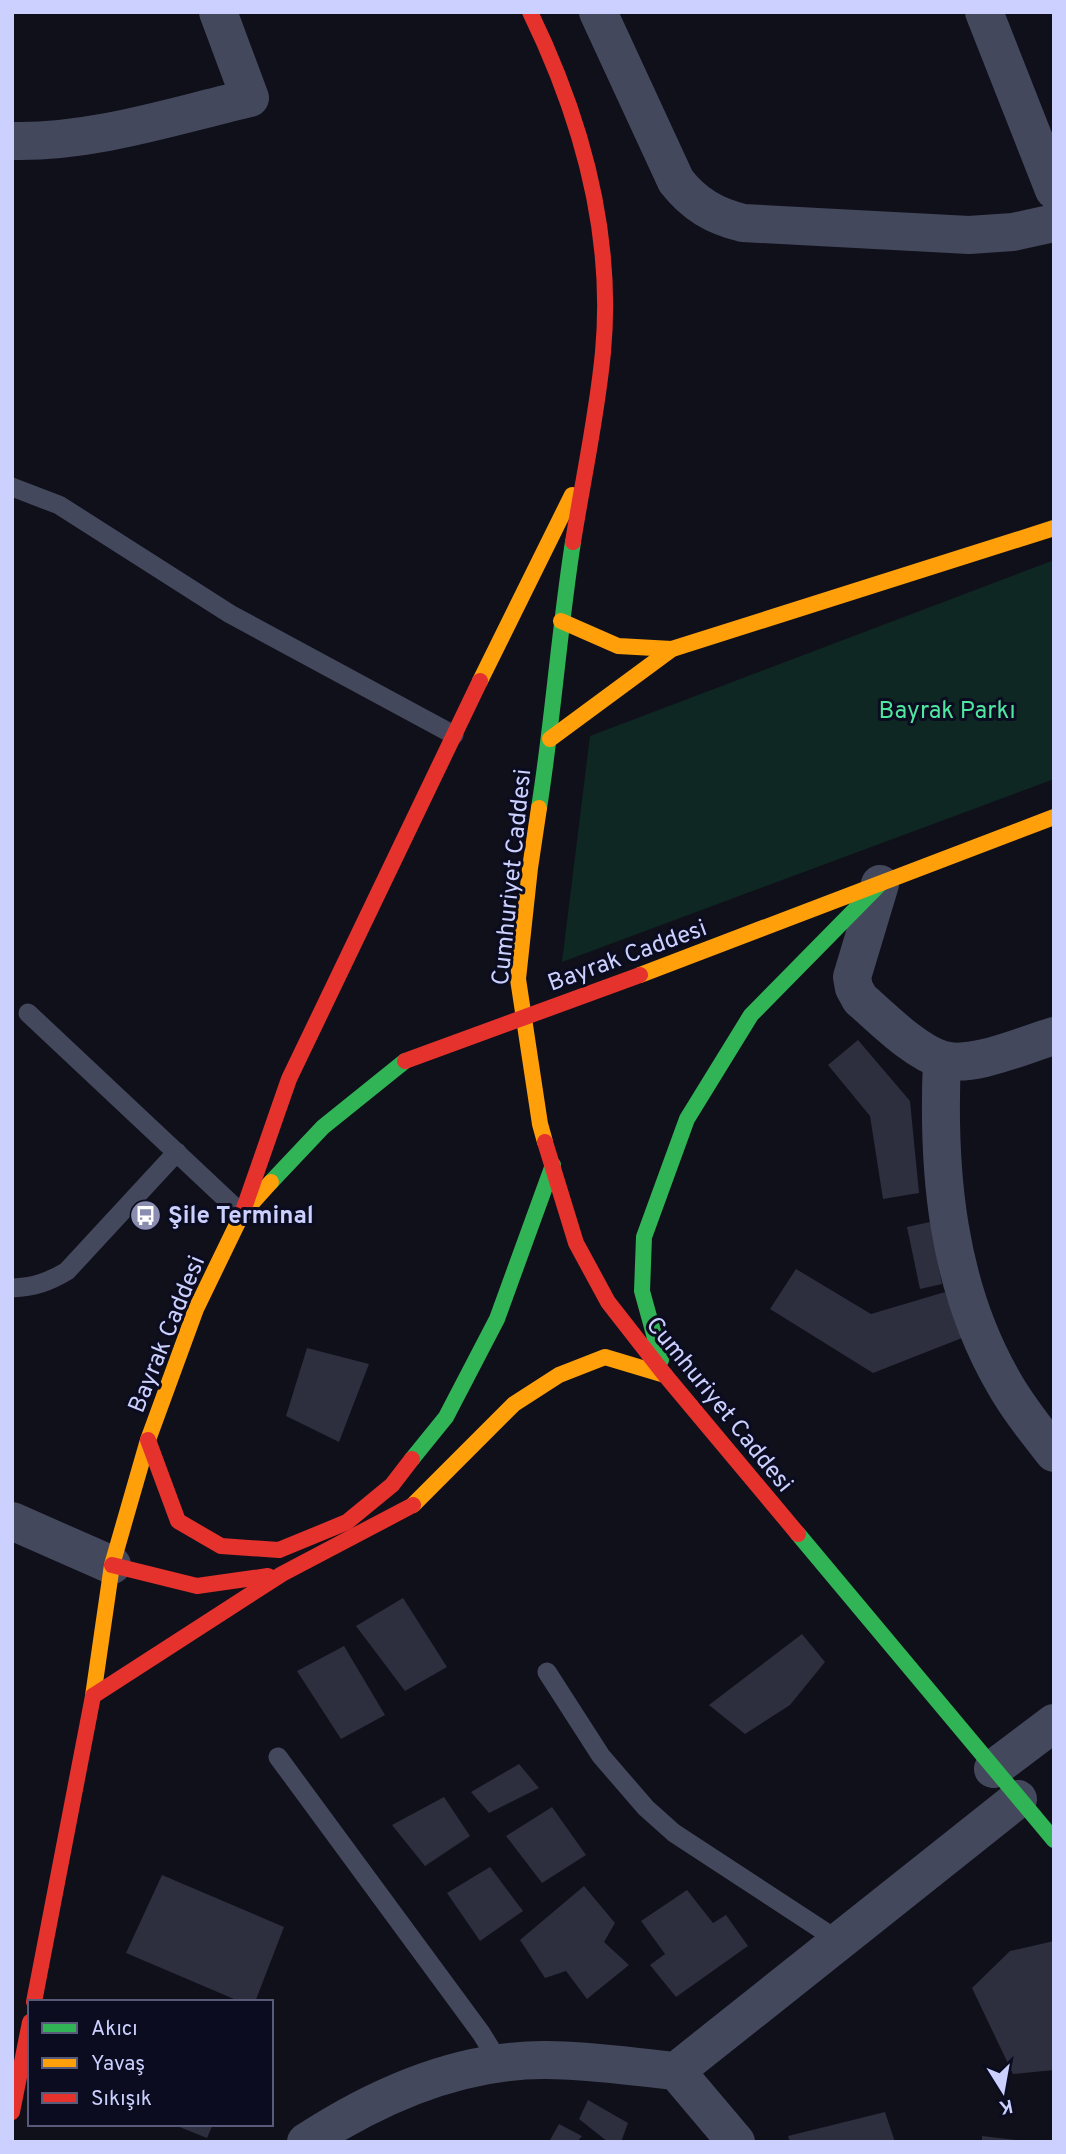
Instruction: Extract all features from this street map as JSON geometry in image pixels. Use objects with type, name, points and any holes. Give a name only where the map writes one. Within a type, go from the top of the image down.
[{"type":"main road","name":"Cumhuriyet Caddesi","points":[[530,12],[553,59],[578,129],[597,207],[605,285],[603,352],[561,621],[550,739],[530,868],[518,979],[540,1124],[576,1242],[608,1302],[665,1375],[1054,1840]]},
{"type":"main road","points":[[242,1214],[289,1079],[541,552],[587,465]]},
{"type":"main road","points":[[550,739],[671,649],[1054,528]]},
{"type":"main road","points":[[561,621],[618,646],[671,649]]},
{"type":"main road","name":"Bayrak Caddesi","points":[[34,2000],[93,1696],[112,1565],[148,1440],[196,1309],[242,1214],[323,1128],[405,1061],[640,975],[1054,817]]},
{"type":"main road","points":[[665,1375],[642,1292],[644,1237],[687,1119],[751,1015],[880,884]]},
{"type":"main road","points":[[148,1440],[178,1521],[221,1546],[279,1550],[347,1522],[392,1485],[446,1418],[497,1319],[553,1165]]},
{"type":"main road","points":[[93,1696],[282,1574],[410,1508],[514,1404],[559,1376],[605,1357],[665,1375]]},
{"type":"main road","points":[[112,1565],[197,1586],[282,1574]]},
{"type":"main road","points":[[12,2112],[28,2031]]},
{"type":"street","points":[[12,141],[96,133],[250,98],[218,12]]},
{"type":"street","points":[[598,12],[672,174],[685,193],[711,213],[743,223],[969,234],[1013,232],[1054,223]]},
{"type":"street","points":[[984,12],[1054,190]]},
{"type":"street","points":[[880,884],[852,977],[860,999],[924,1052],[942,1060],[959,1062],[984,1058],[1054,1036]]},
{"type":"street","points":[[942,1060],[941,1158],[946,1203],[961,1280],[986,1348],[1003,1382],[1024,1415],[1054,1453]]},
{"type":"street","points":[[12,1521],[112,1565]]},
{"type":"street","points":[[993,1769],[1054,1723]]},
{"type":"street","points":[[306,2142],[342,2119],[400,2090],[455,2072],[499,2063],[548,2060],[676,2071],[1018,1799]]},
{"type":"street","points":[[676,2071],[736,2142]]},
{"type":"lane","points":[[12,487],[59,505],[230,614],[454,735]]},
{"type":"lane","points":[[28,1013],[242,1214]]},
{"type":"lane","points":[[12,1288],[33,1287],[67,1270],[177,1152]]},
{"type":"lane","points":[[547,1672],[601,1756],[646,1808],[685,1840],[839,1941]]},
{"type":"lane","points":[[278,1757],[481,2033],[499,2063]]},
{"type":"green space","name":"Bayrak Parkı","points":[[1054,560],[1054,779],[562,962],[590,736]]},
{"type":"building","points":[[858,1040],[910,1101],[919,1193],[883,1199],[870,1116],[828,1065]]},
{"type":"building","points":[[930,1222],[942,1284],[920,1289],[907,1227]]},
{"type":"building","points":[[796,1269],[871,1314],[945,1292],[962,1338],[873,1373],[770,1309]]},
{"type":"building","points":[[307,1348],[369,1364],[339,1442],[286,1416]]},
{"type":"building","points":[[403,1598],[447,1667],[405,1691],[356,1626]]},
{"type":"building","points":[[802,1634],[825,1662],[790,1705],[745,1734],[709,1705]]},
{"type":"building","points":[[344,1646],[385,1715],[341,1739],[297,1671]]},
{"type":"building","points":[[519,1764],[539,1788],[489,1813],[471,1792]]},
{"type":"building","points":[[444,1797],[470,1836],[425,1866],[392,1825]]},
{"type":"building","points":[[552,1807],[586,1855],[542,1883],[506,1836]]},
{"type":"building","points":[[490,1867],[523,1911],[480,1941],[447,1893]]},
{"type":"building","points":[[162,1875],[284,1927],[256,2000],[236,2000],[126,1953]]},
{"type":"building","points":[[584,1886],[615,1923],[604,1942],[629,1965],[587,1999],[566,1971],[545,1978],[520,1940]]},
{"type":"building","points":[[687,1890],[713,1923],[726,1915],[748,1946],[676,1997],[650,1965],[665,1954],[641,1921]]},
{"type":"building","points":[[1054,1941],[1054,2070],[1013,2074],[972,1988],[1010,1951]]},
{"type":"building","points":[[588,2100],[628,2123],[621,2142],[608,2142],[579,2119]]},
{"type":"building","points":[[885,2112],[895,2142],[790,2142],[788,2136]]},
{"type":"building","points":[[559,2124],[582,2136],[577,2142],[550,2140]]},
{"type":"building","points":[[177,2126],[212,2126],[207,2138]]},
{"type":"building","points":[[982,2136],[1016,2140],[1016,2142],[982,2142]]},
{"type":"traffic: fast","points":[[539,808],[573,542]]},
{"type":"traffic: fast","points":[[661,1360],[642,1291],[644,1237],[687,1119],[751,1015],[880,884]]},
{"type":"traffic: fast","points":[[271,1182],[323,1127],[405,1061]]},
{"type":"traffic: fast","points":[[412,1459],[446,1417],[497,1319],[553,1165]]},
{"type":"traffic: fast","points":[[798,1534],[1054,1840]]},
{"type":"traffic: slow","points":[[480,681],[572,495]]},
{"type":"traffic: slow","points":[[550,739],[672,649],[1054,528]]},
{"type":"traffic: slow","points":[[561,621],[618,646],[672,649]]},
{"type":"traffic: slow","points":[[539,808],[518,979],[545,1142]]},
{"type":"traffic: slow","points":[[640,975],[1054,817]]},
{"type":"traffic: slow","points":[[93,1696],[112,1565],[148,1440],[196,1309],[242,1214],[271,1182]]},
{"type":"traffic: slow","points":[[413,1505],[514,1404],[559,1375],[605,1357],[665,1375]]},
{"type":"traffic: jam","points":[[530,12],[548,52],[578,135],[590,177],[603,264],[603,352],[594,424],[573,542]]},
{"type":"traffic: jam","points":[[242,1214],[289,1079],[480,681]]},
{"type":"traffic: jam","points":[[405,1061],[640,975]]},
{"type":"traffic: jam","points":[[545,1142],[576,1243],[608,1302],[665,1375],[798,1534]]},
{"type":"traffic: jam","points":[[148,1440],[178,1521],[221,1546],[279,1550],[347,1522],[392,1485],[412,1459]]},
{"type":"traffic: jam","points":[[93,1696],[282,1574],[413,1505]]},
{"type":"traffic: jam","points":[[112,1565],[197,1586],[268,1576]]},
{"type":"traffic: jam","points":[[34,2000],[93,1696]]},
{"type":"traffic: jam","points":[[12,2112],[28,2032]]},
{"type":"place","name":"Şile Terminal","points":[[145,1215]]}]
